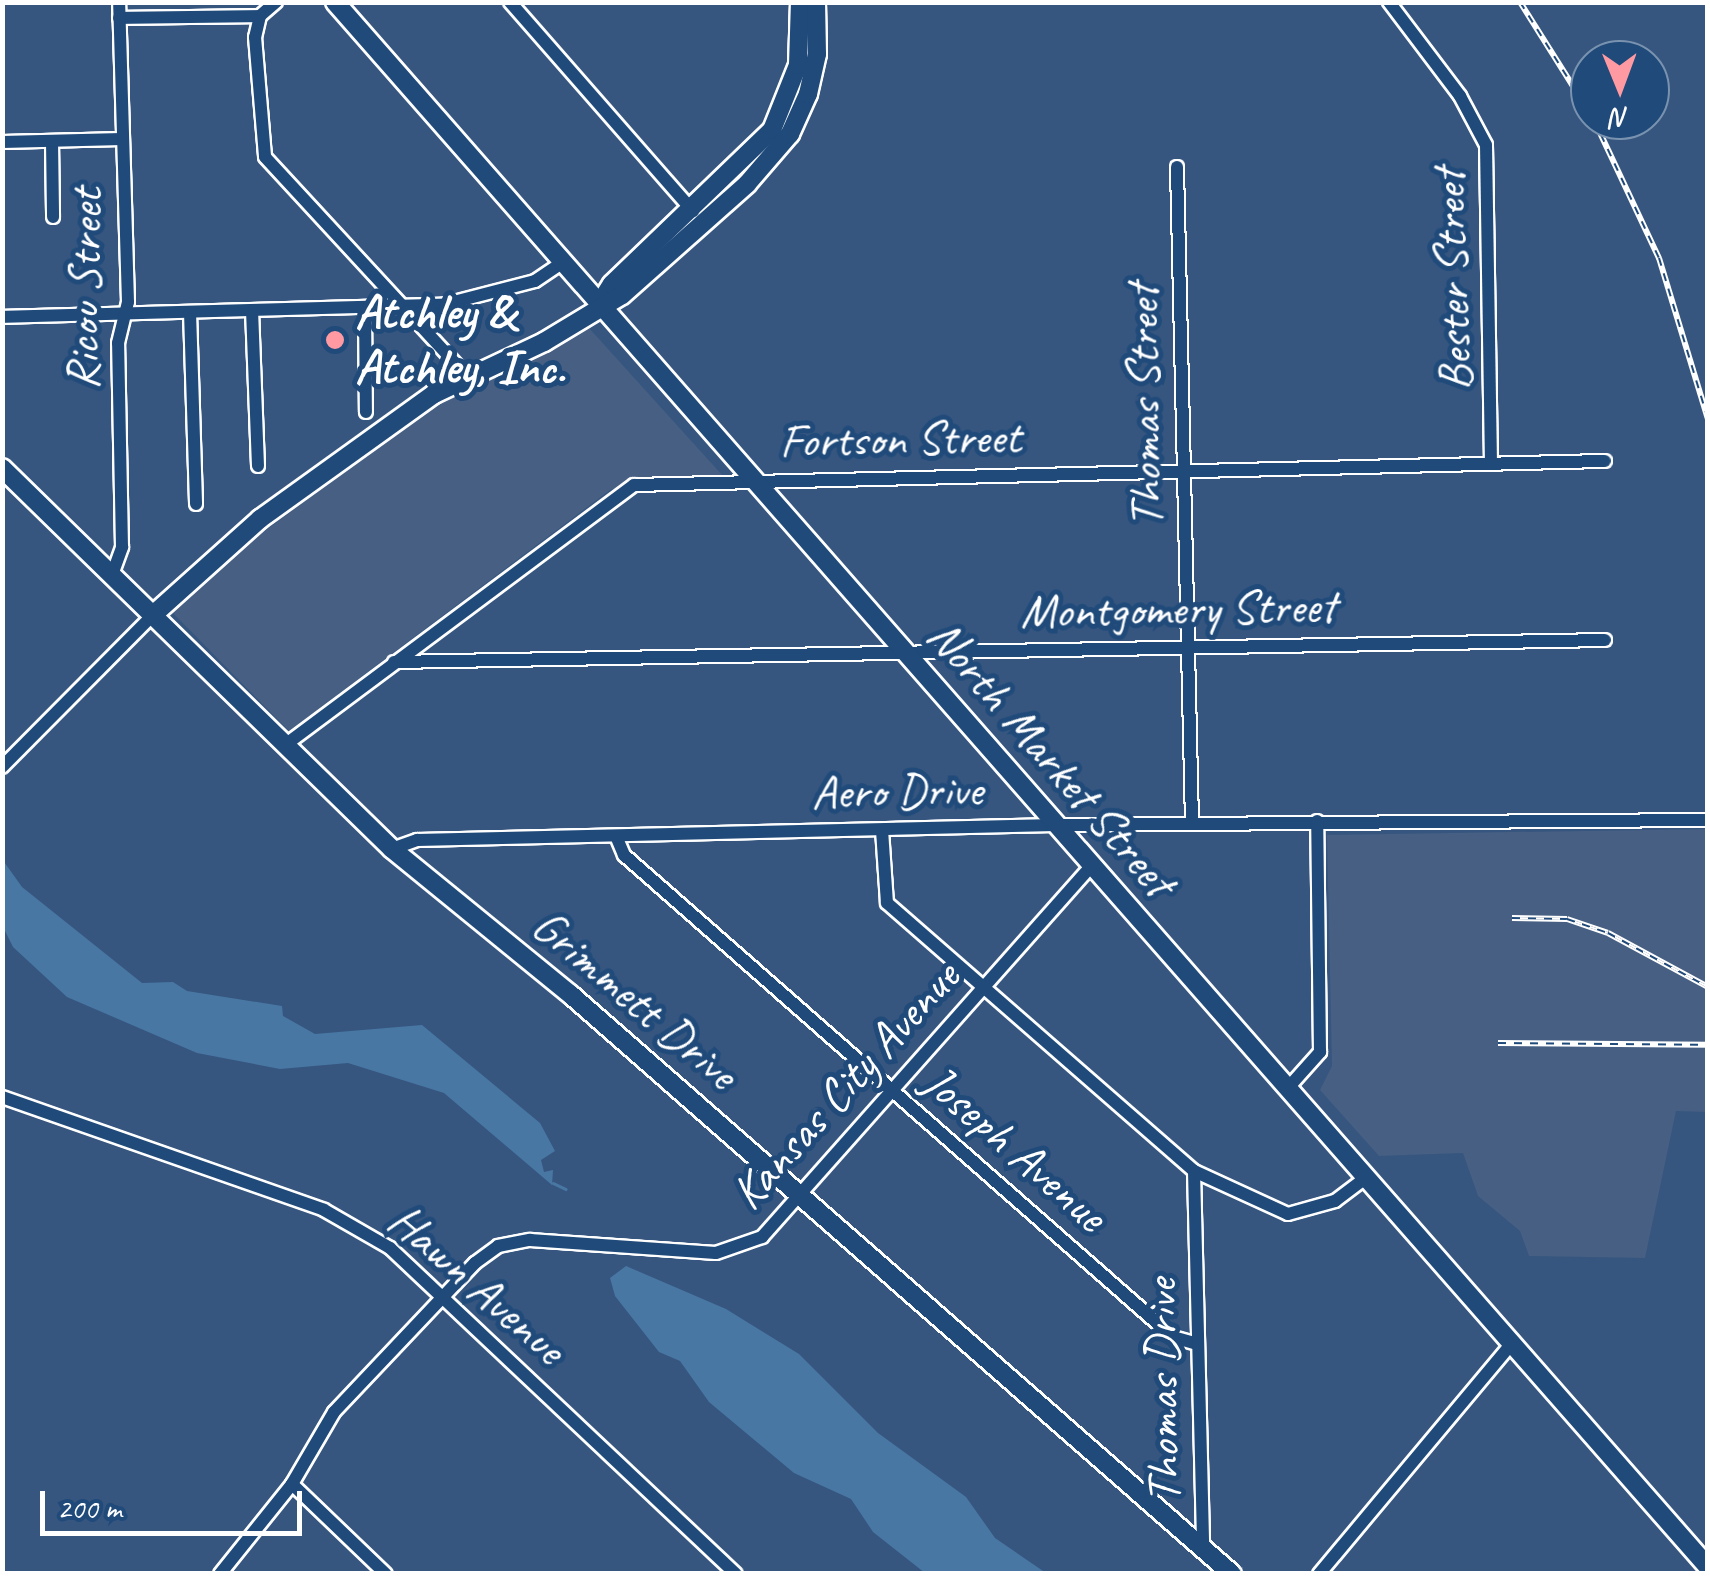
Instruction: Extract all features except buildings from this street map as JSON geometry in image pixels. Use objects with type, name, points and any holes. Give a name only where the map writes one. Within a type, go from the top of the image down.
[{"type":"main road","name":"North Market Street","points":[[335,2],[1708,1567]]},
{"type":"main road","points":[[154,615],[260,519],[466,375],[544,342],[600,304],[622,295],[698,217],[751,156],[782,112],[798,65],[800,2]]},
{"type":"main road","points":[[698,217],[790,134],[817,54],[816,2]]},
{"type":"main road","name":"Grimmett Drive","points":[[2,468],[392,850],[570,994],[1232,1574]]},
{"type":"street","name":"Ricou Street","points":[[112,575],[122,548],[118,343],[126,314],[119,2]]},
{"type":"street","points":[[119,18],[260,16],[276,2]]},
{"type":"street","points":[[510,2],[698,217]]},
{"type":"street","name":"Bester Street","points":[[1390,2],[1460,96],[1486,145],[1491,464]]},
{"type":"street","points":[[260,16],[256,67],[265,156],[398,306],[466,375]]},
{"type":"street","points":[[2,142],[122,139]]},
{"type":"street","points":[[52,141],[53,217]]},
{"type":"street","name":"Thomas Street","points":[[1177,167],[1192,822]]},
{"type":"street","points":[[2,317],[398,306],[472,300],[534,281],[563,262]]},
{"type":"street","points":[[364,307],[366,412]]},
{"type":"street","points":[[252,310],[258,466]]},
{"type":"street","points":[[190,312],[196,504]]},
{"type":"street","name":"Fortson Street","points":[[285,745],[621,490],[647,482],[1605,460]]},
{"type":"street","points":[[2,767],[154,615]]},
{"type":"street","name":"Montgomery Street","points":[[394,662],[1605,640]]},
{"type":"street","name":"Aero Drive","points":[[392,850],[417,840],[1055,825],[1708,820]]},
{"type":"street","points":[[1288,1089],[1320,1052],[1316,822]]},
{"type":"street","points":[[882,830],[887,903],[1194,1171],[1288,1214],[1336,1201],[1366,1178]]},
{"type":"street","name":"Joseph Avenue","points":[[616,836],[624,855],[1173,1337],[1197,1344]]},
{"type":"street","name":"Kansas City Avenue","points":[[220,1574],[292,1484],[334,1412],[443,1295],[498,1246],[530,1240],[736,1250],[762,1238],[1092,865]]},
{"type":"street","name":"Hawn Avenue","points":[[2,1097],[324,1210],[390,1248],[736,1574]]},
{"type":"street","name":"Thomas Drive","points":[[1194,1171],[1203,1548]]},
{"type":"street","points":[[1319,1574],[1512,1344]]},
{"type":"street","points":[[292,1484],[386,1574]]},
{"type":"shaded area","points":[[589,328],[723,476],[642,481],[610,490],[289,731],[172,612],[232,555],[435,406]]},
{"type":"shaded area","points":[[1707,829],[1707,1112],[1676,1111],[1645,1258],[1529,1256],[1520,1231],[1478,1196],[1463,1153],[1379,1156],[1320,1090],[1332,1066],[1327,835]]},
{"type":"shaded area","points":[[2,859],[22,887],[142,983],[173,982],[187,991],[282,1006],[283,1016],[315,1034],[422,1025],[540,1123],[555,1151],[541,1160],[544,1172],[553,1170],[552,1185],[444,1093],[348,1063],[280,1069],[197,1053],[67,997],[13,947],[3,927]]},
{"type":"shaded area","points":[[626,1266],[726,1309],[799,1354],[878,1433],[966,1497],[995,1538],[1046,1573],[925,1573],[873,1532],[851,1499],[794,1473],[709,1402],[680,1361],[659,1352],[615,1296],[610,1278]]},
{"type":"waterway","points":[[553,1183],[566,1189]]},
{"type":"railway","points":[[1520,2],[1570,81]]},
{"type":"railway","points":[[1603,140],[1659,258],[1708,419]]},
{"type":"railway","points":[[1512,918],[1567,919],[1608,933],[1708,987]]},
{"type":"railway","points":[[1498,1043],[1708,1045]]},
{"type":"place","name":"Atchley & Atchley, Inc.","points":[[335,340]]}]
